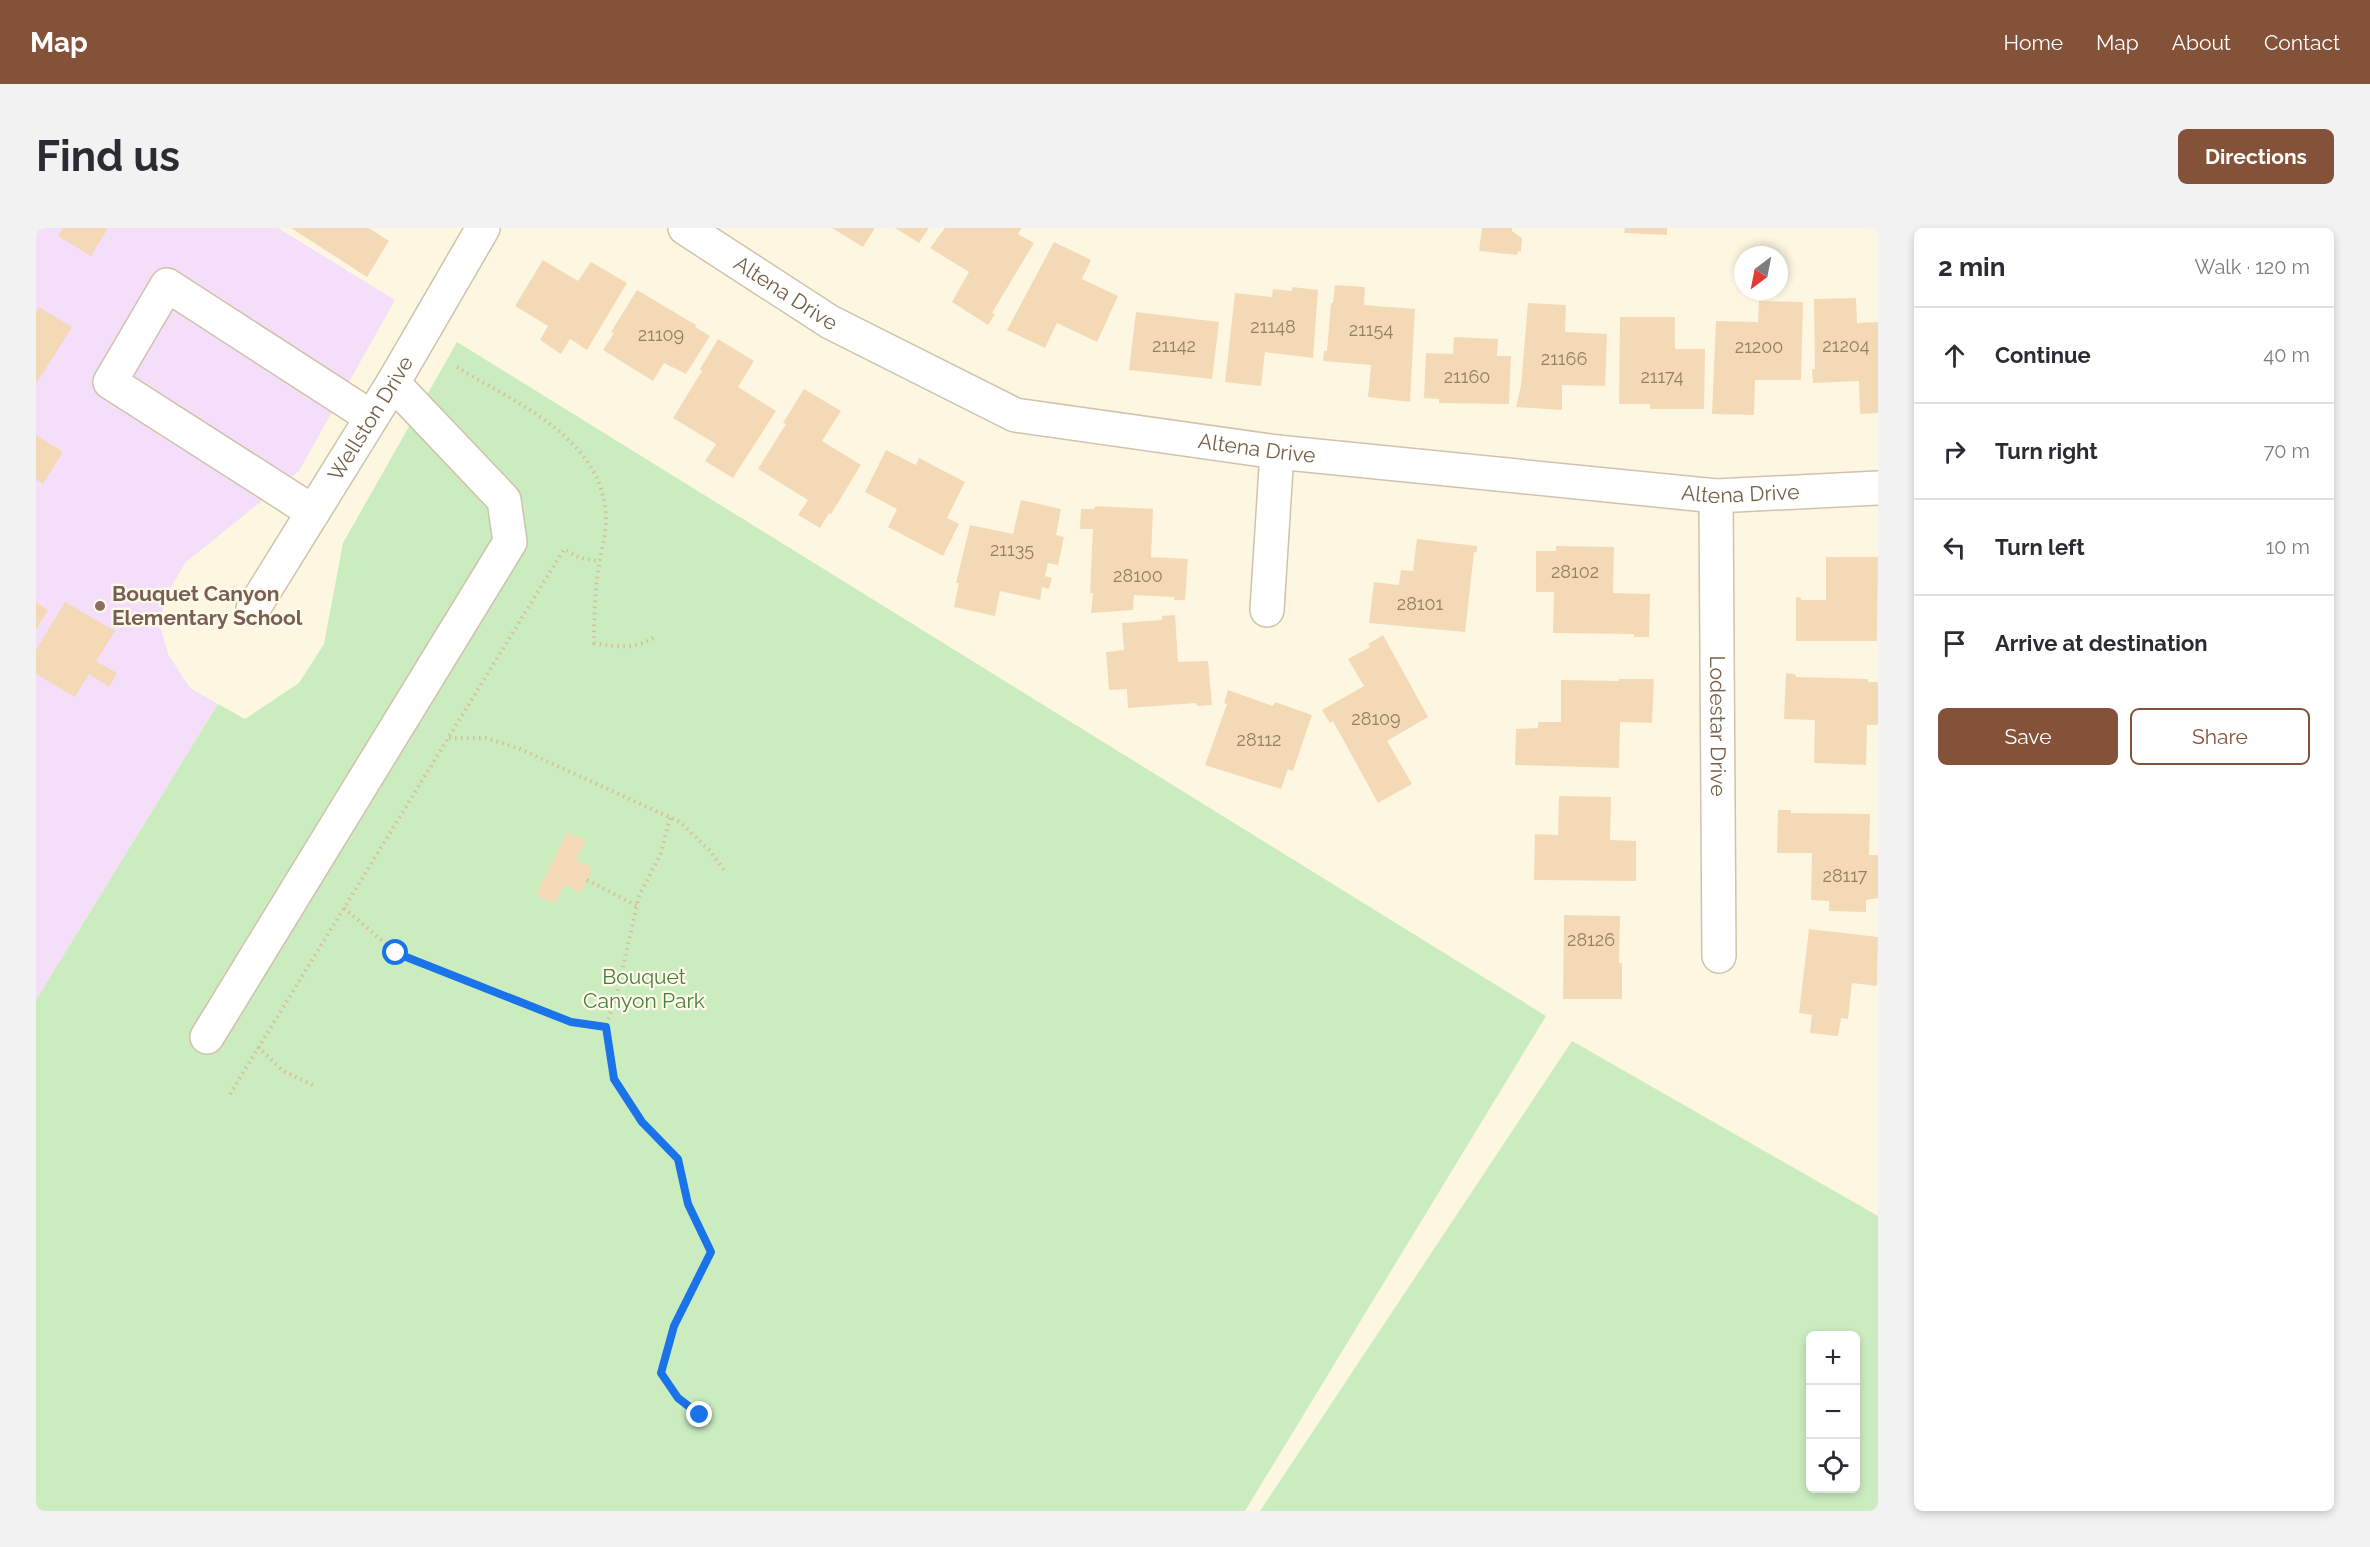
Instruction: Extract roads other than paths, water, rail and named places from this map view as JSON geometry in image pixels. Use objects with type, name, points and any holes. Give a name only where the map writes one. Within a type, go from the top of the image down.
[{"type":"street","name":"Wellston Drive","points":[[253,609],[393,383],[483,228]]},
{"type":"street","name":"Altena Drive","points":[[685,228],[830,322],[1015,415],[1277,452],[1716,496],[1878,488]]},
{"type":"street","points":[[313,512],[110,382],[167,285],[372,417]]},
{"type":"street","points":[[207,1037],[510,542],[504,500],[393,383]]},
{"type":"street","points":[[1267,610],[1277,452]]},
{"type":"street","name":"Lodestar Drive","points":[[1716,496],[1719,956]]},
{"type":"place","name":"Bouquet Canyon Elementary School","points":[[100,606]]},
{"type":"park label","name":"Bouquet Canyon Park","points":[[644,989]]}]
